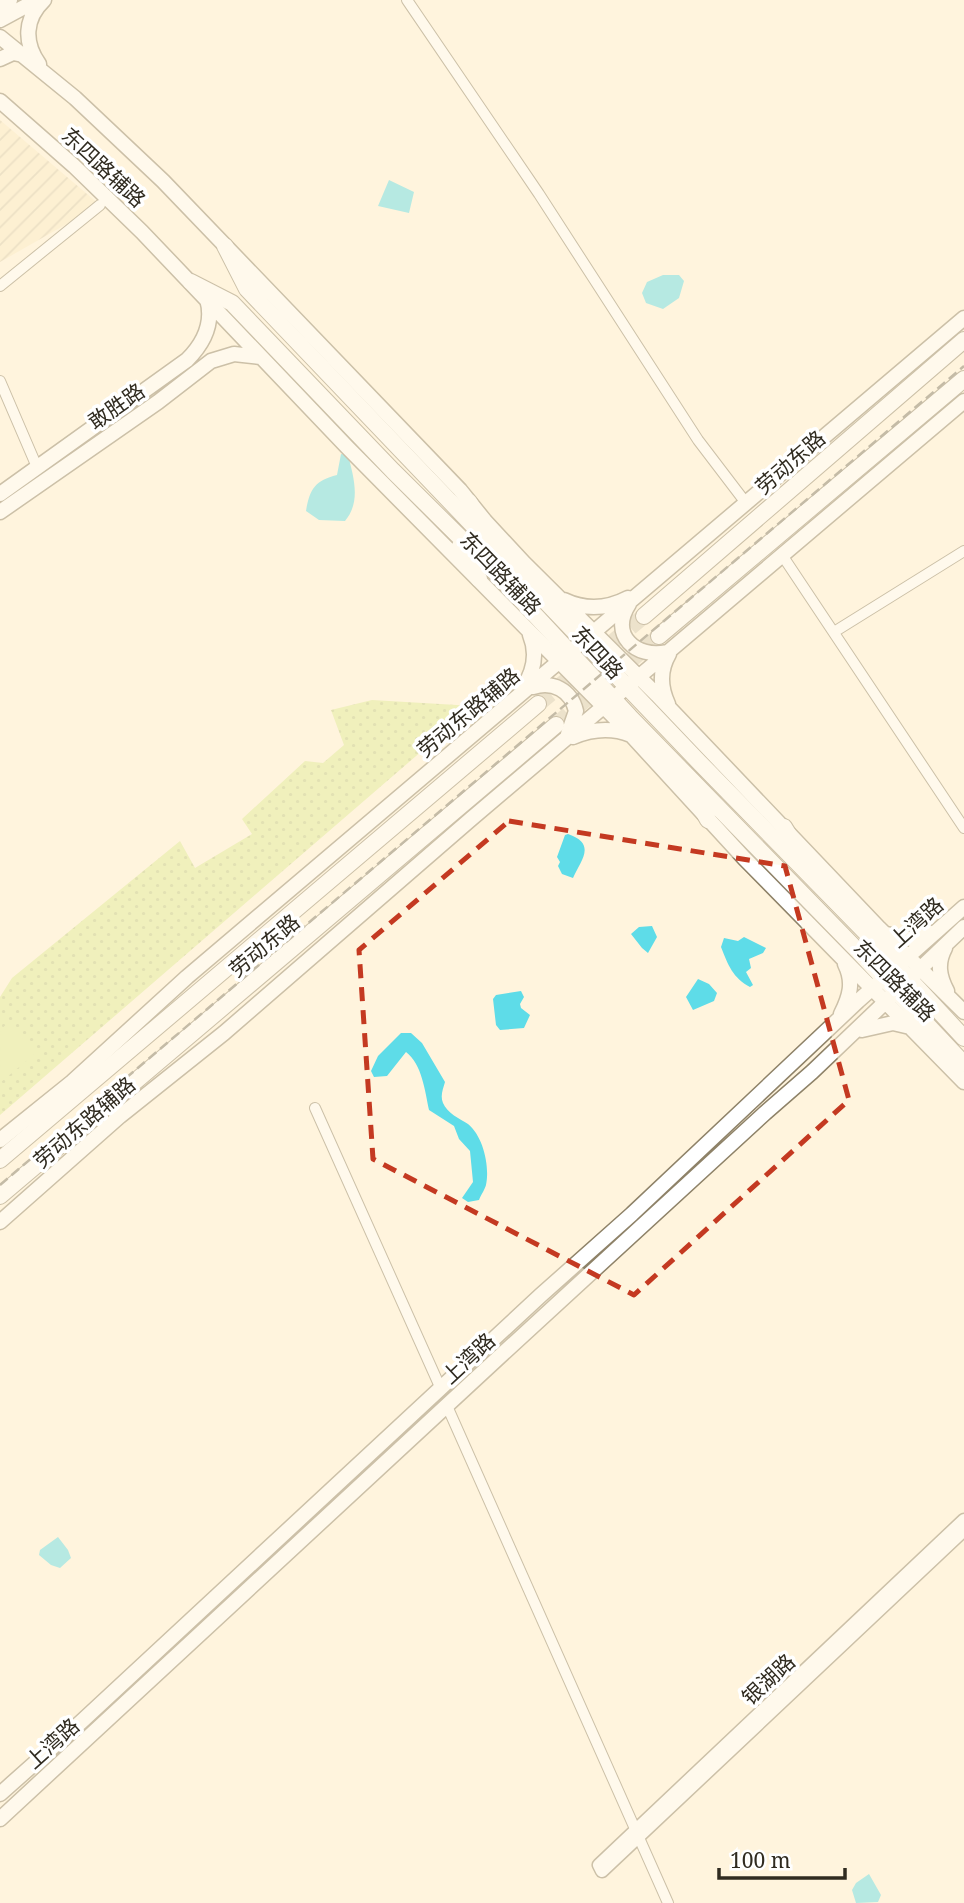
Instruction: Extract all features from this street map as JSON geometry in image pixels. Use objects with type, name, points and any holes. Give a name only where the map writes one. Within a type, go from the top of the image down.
[{"type":"main road","points":[[0,5],[10,0]]},
{"type":"main road","points":[[0,20],[37,0]]},
{"type":"main road","points":[[44,0],[35,8],[30,18],[28,37],[33,55],[49,76]]},
{"type":"main road","name":"东四路辅路","points":[[0,37],[107,127],[225,246],[469,502],[556,603]]},
{"type":"main road","points":[[0,59],[13,52],[24,56]]},
{"type":"main road","name":"东四路辅路","points":[[0,101],[108,197],[261,358],[526,628],[565,657]]},
{"type":"main road","name":"东四路","points":[[225,246],[247,289],[496,549],[556,603],[632,681],[848,914],[915,974],[964,1038]]},
{"type":"main road","name":"东四路","points":[[191,282],[232,303],[542,622],[565,657],[608,702],[664,752],[878,984],[964,1064]]},
{"type":"main road","name":"敢胜路","points":[[0,494],[187,360],[201,345],[207,329],[210,310],[206,298]]},
{"type":"main road","name":"劳动东路辅路","points":[[0,1140],[72,1082],[187,977],[964,318]]},
{"type":"main road","name":"劳动东路","points":[[643,616],[964,340]]},
{"type":"main road","name":"敢胜路","points":[[0,512],[158,402],[211,361],[234,354],[261,358]]},
{"type":"main road","points":[[659,636],[964,379]]},
{"type":"main road","name":"劳动东路辅路","points":[[0,1222],[120,1116],[234,1025],[559,737],[608,702],[964,401]]},
{"type":"main road","points":[[469,502],[496,549]]},
{"type":"main road","points":[[450,529],[479,579]]},
{"type":"main road","points":[[542,622],[551,626],[559,623],[556,603],[607,607],[647,587]]},
{"type":"main road","points":[[632,600],[624,614],[623,627],[627,640],[634,648],[646,653],[673,647]]},
{"type":"main road","points":[[513,702],[533,670],[534,649],[526,628]]},
{"type":"main road","points":[[673,647],[665,661],[661,678],[663,694],[675,714]]},
{"type":"main road","name":"东四路辅路","points":[[632,681],[675,714],[784,827],[883,932],[903,962]]},
{"type":"main road","points":[[528,689],[548,684],[567,693],[576,711],[574,723],[559,737]]},
{"type":"main road","name":"东四路辅路","points":[[608,702],[631,735],[708,820],[838,954],[878,984]]},
{"type":"main road","name":"劳动东路","points":[[0,1160],[538,704]]},
{"type":"main road","points":[[559,737],[569,739],[593,731],[617,730],[664,752]]},
{"type":"main road","name":"劳动东路","points":[[0,1196],[559,737]]},
{"type":"main road","points":[[680,769],[708,820]]},
{"type":"main road","points":[[784,827],[818,883]]},
{"type":"main road","name":"上湾路","points":[[0,1794],[81,1722],[835,1022],[964,907]]},
{"type":"main road","points":[[848,914],[883,932],[908,939],[924,937],[945,925]]},
{"type":"main road","name":"上湾路","points":[[0,1819],[849,1038],[964,927]]},
{"type":"main road","points":[[948,942],[940,957],[940,972],[944,987],[953,1001]]},
{"type":"main road","points":[[835,1022],[846,1004],[851,980],[838,954]]},
{"type":"main road","name":"东四路辅路","points":[[915,974],[964,1012]]},
{"type":"main road","name":"东四路辅路","points":[[891,997],[913,1028],[964,1082]]},
{"type":"main road","points":[[849,1038],[862,1030],[893,1023],[913,1028],[945,1044]]},
{"type":"street","points":[[407,0],[531,183],[698,440],[746,503]]},
{"type":"street","points":[[0,286],[100,205]]},
{"type":"street","points":[[0,381],[37,467]]},
{"type":"street","points":[[834,632],[964,551]]},
{"type":"street","points":[[782,555],[964,828]]},
{"type":"street","points":[[316,1108],[441,1389]]},
{"type":"street","points":[[447,1406],[668,1903]]},
{"type":"street","name":"银湖路","points":[[637,1834],[964,1520]]},
{"type":"street","name":"银湖路","points":[[601,1868],[964,1530]]},
{"type":"highlighted area","points":[[509,821],[785,866],[849,1100],[634,1295],[373,1159],[359,950]]},
{"type":"shaded area","points":[[0,120],[100,205],[0,262]]},
{"type":"green space","points":[[372,700],[474,706],[0,1115],[0,997],[12,978],[180,841],[195,868],[252,834],[242,819],[305,761],[323,763],[344,745],[331,710]]},
{"type":"green space","points":[[9,1022],[35,1054],[1,1082],[0,1030]]},
{"type":"water","points":[[389,180],[414,192],[409,213],[378,206]]},
{"type":"water","points":[[663,275],[679,275],[684,281],[679,298],[663,309],[646,303],[642,293],[647,282]]},
{"type":"water","points":[[341,454],[348,455],[352,472],[355,490],[353,506],[345,521],[319,520],[306,511],[309,497],[319,483],[337,475]]},
{"type":"water","points":[[565,835],[577,838],[584,848],[583,859],[573,878],[562,874],[558,866],[560,862],[557,857]]},
{"type":"water","points":[[652,926],[657,937],[648,953],[631,934],[639,927]]},
{"type":"water","points":[[744,937],[766,948],[763,953],[749,959],[751,968],[746,972],[753,985],[750,987],[735,975],[721,947],[724,938],[738,941]]},
{"type":"water","points":[[698,979],[709,984],[717,993],[714,1001],[693,1010],[686,997]]},
{"type":"water","points":[[521,991],[524,997],[521,1008],[530,1015],[524,1028],[500,1030],[496,1025],[493,999],[496,995]]},
{"type":"water","points":[[401,1033],[411,1033],[422,1043],[445,1082],[442,1098],[445,1107],[468,1124],[478,1136],[486,1161],[487,1177],[479,1200],[468,1202],[462,1198],[473,1182],[470,1151],[459,1139],[454,1126],[429,1110],[422,1078],[411,1057],[406,1052],[387,1076],[374,1077],[371,1071],[378,1056]]},
{"type":"water","points":[[58,1537],[71,1558],[60,1568],[51,1565],[39,1555],[40,1550]]},
{"type":"water","points":[[869,1874],[881,1895],[878,1902],[856,1903],[852,1890],[856,1883]]},
{"type":"tunnel","points":[[538,704],[644,616]]},
{"type":"tunnel","points":[[556,725],[659,636]]},
{"type":"railway","points":[[0,1185],[964,366]]}]
